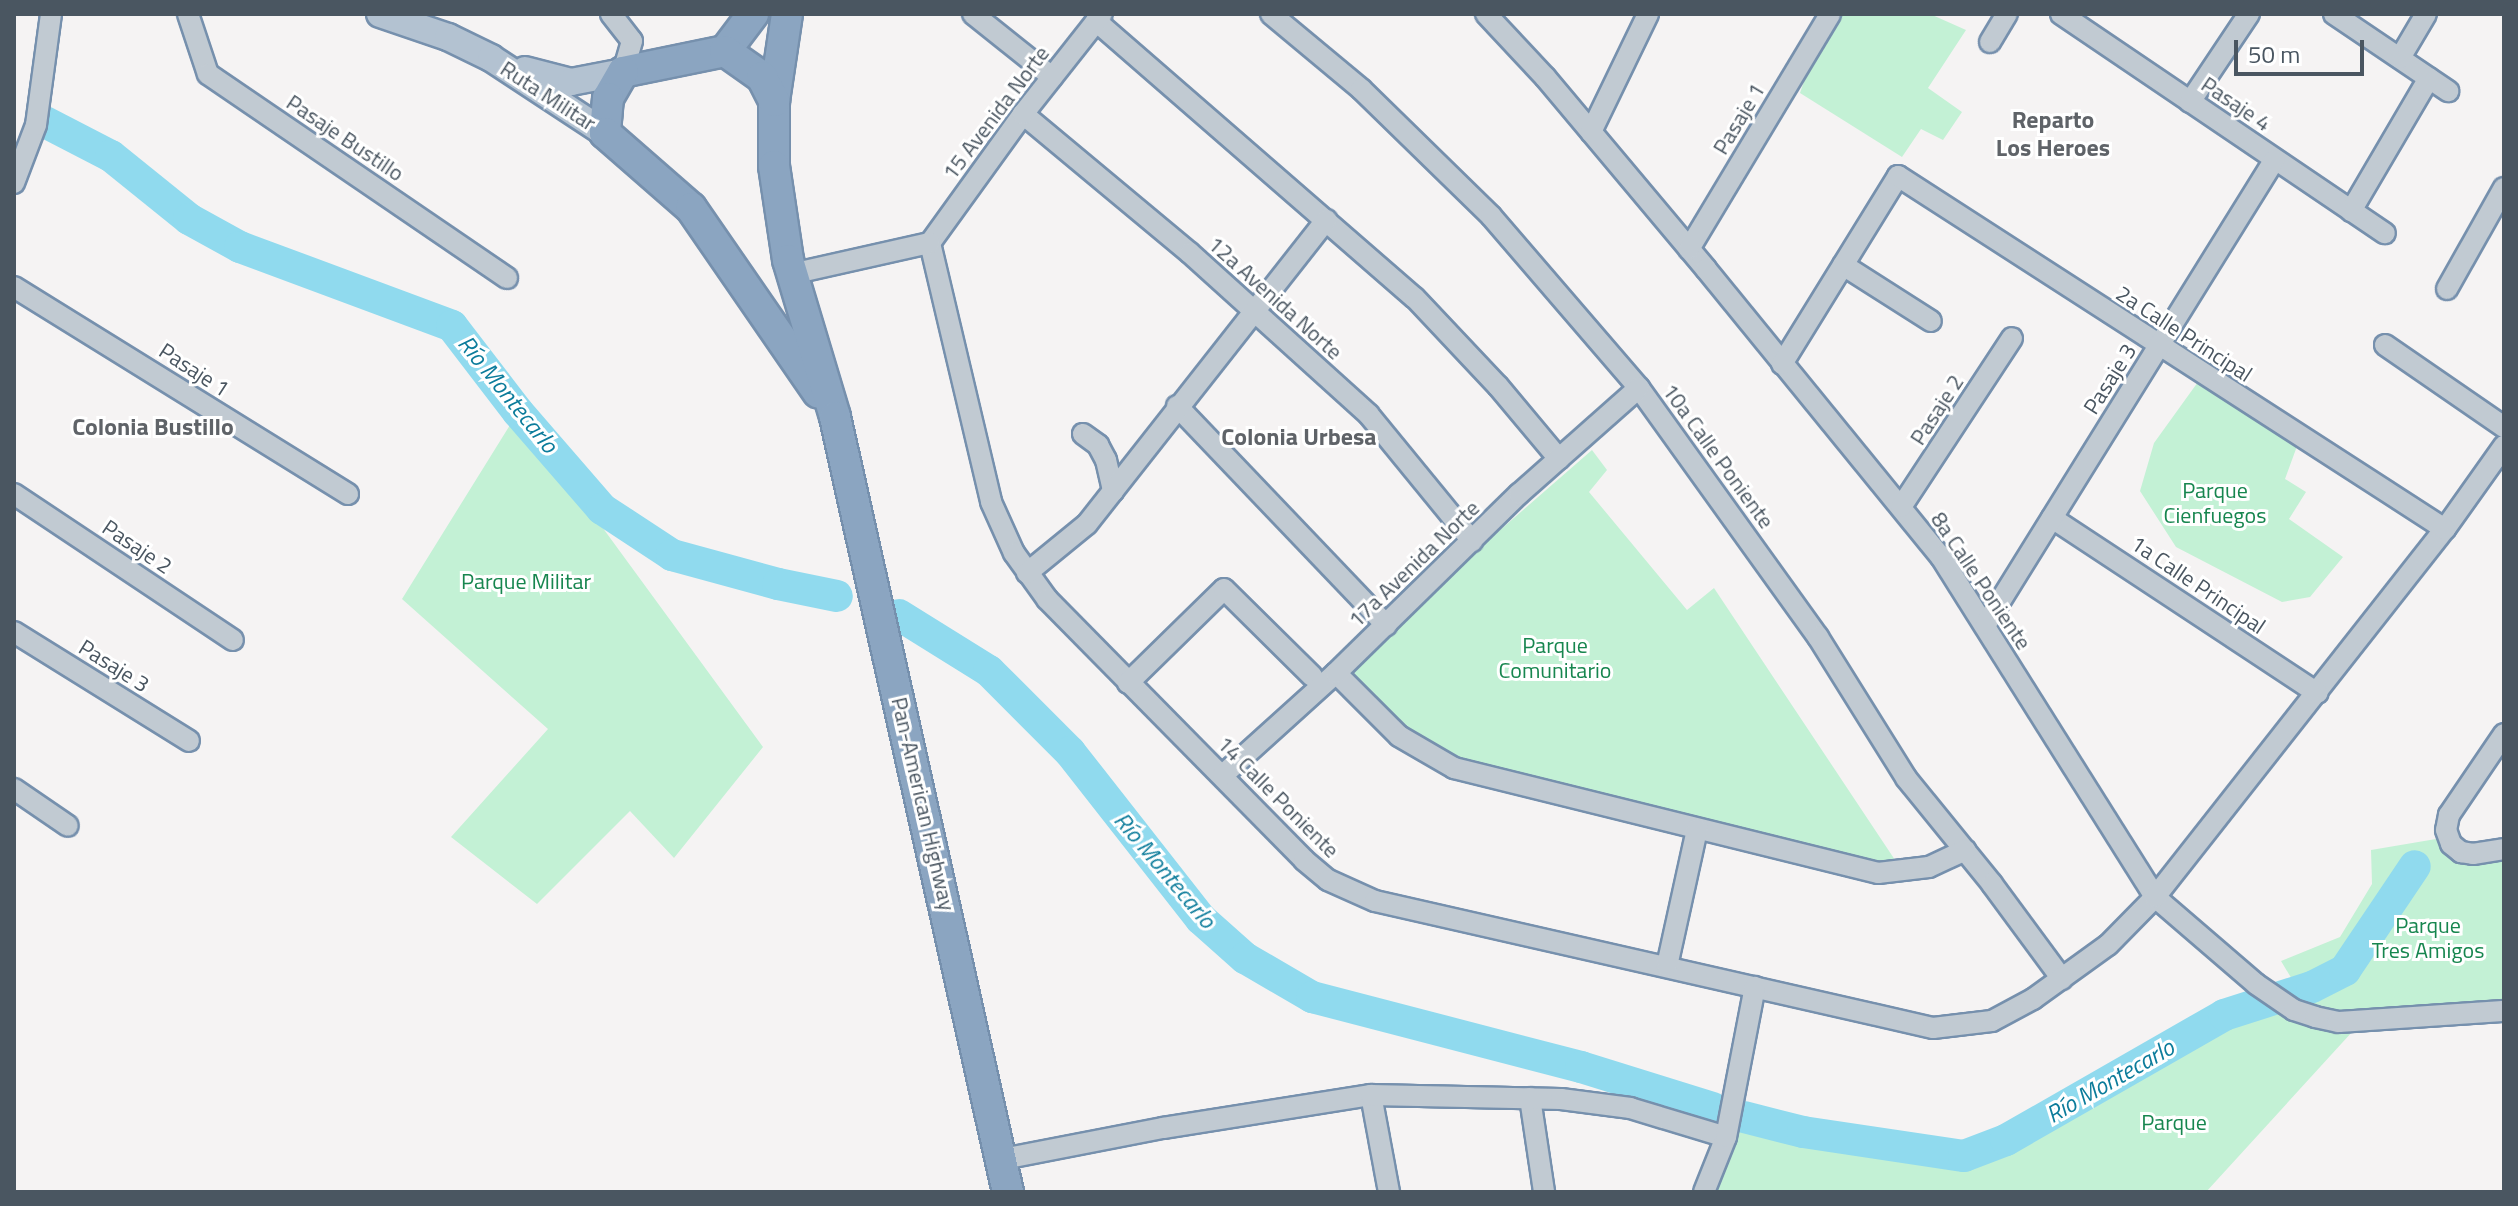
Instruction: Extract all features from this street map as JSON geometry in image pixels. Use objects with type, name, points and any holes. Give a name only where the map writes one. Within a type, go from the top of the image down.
[{"type":"highway","name":"Pan-American Highway","points":[[787,14],[774,101],[774,166],[791,274],[835,417],[1008,1192]]},
{"type":"highway","points":[[605,133],[608,98],[623,72],[737,28],[774,101]]},
{"type":"highway","name":"Pan-American Highway","points":[[605,133],[691,208],[835,417]]},
{"type":"highway","points":[[745,284],[791,274]]},
{"type":"main road","name":"Ruta Militar","points":[[380,14],[448,37],[491,58],[605,133]]},
{"type":"main road","name":"Ruta Militar","points":[[491,58],[571,82],[623,72]]},
{"type":"street","points":[[14,183],[36,125],[51,14]]},
{"type":"street","name":"Pasaje Bustillo","points":[[188,14],[208,74],[507,278]]},
{"type":"street","points":[[611,14],[632,41],[623,72]]},
{"type":"street","points":[[973,14],[1052,77]]},
{"type":"street","name":"10a Calle Poniente","points":[[1271,14],[1361,89],[1491,216],[1639,388],[1818,637],[1906,778],[1965,850],[2062,979]]},
{"type":"street","name":"8a Calle Poniente","points":[[1486,14],[1591,132],[1941,557],[2155,897],[2256,984],[2294,1010],[2338,1022],[2504,1011]]},
{"type":"street","points":[[1591,132],[1648,14]]},
{"type":"street","name":"Pasaje 1","points":[[1689,249],[1830,14]]},
{"type":"street","points":[[1990,42],[2007,14]]},
{"type":"street","name":"Pasaje 4","points":[[2061,14],[2385,233]]},
{"type":"street","points":[[2190,102],[2249,14]]},
{"type":"street","points":[[2334,14],[2448,91]]},
{"type":"street","points":[[2400,58],[2426,14]]},
{"type":"street","points":[[1099,17],[1415,298],[1498,386],[1559,459]]},
{"type":"street","name":"15 Avenida Norte","points":[[930,243],[1023,114],[1099,17]]},
{"type":"street","points":[[2351,211],[2429,78]]},
{"type":"street","name":"12a Avenida Norte","points":[[1023,114],[1252,310],[1369,415],[1472,541]]},
{"type":"street","name":"Pasaje 3","points":[[1986,624],[2275,159]]},
{"type":"street","name":"2a Calle Principal","points":[[1843,265],[1898,176],[2445,529]]},
{"type":"street","points":[[2447,289],[2504,188]]},
{"type":"street","points":[[1027,573],[1087,524],[1252,310],[1326,220]]},
{"type":"street","points":[[791,274],[930,243]]},
{"type":"street","name":"14 Calle Poniente","points":[[930,243],[991,502],[1001,528],[1027,573],[1047,599],[1128,683],[1223,775],[1304,860],[1350,893],[1933,1028],[1992,1021],[2062,979]]},
{"type":"street","points":[[1782,364],[1843,265],[1931,321]]},
{"type":"street","name":"Pasaje 1","points":[[14,287],[348,494]]},
{"type":"street","name":"Pasaje 2","points":[[1901,507],[2012,338]]},
{"type":"street","points":[[2385,345],[2504,427]]},
{"type":"street","name":"17a Avenida Norte","points":[[1223,775],[1336,673],[1559,459],[1639,388]]},
{"type":"street","points":[[1177,406],[1386,625]]},
{"type":"street","points":[[1083,434],[1098,445],[1106,460],[1113,491]]},
{"type":"street","points":[[2062,979],[2108,945],[2155,897],[2445,529],[2504,446]]},
{"type":"street","name":"Pasaje 2","points":[[14,494],[233,640]]},
{"type":"street","name":"1a Calle Principal","points":[[2052,518],[2317,693]]},
{"type":"street","points":[[1128,683],[1224,589],[1312,676]]},
{"type":"street","name":"Pasaje 3","points":[[14,632],[189,741]]},
{"type":"street","points":[[1336,673],[1399,736],[1454,768],[1878,873],[1929,867],[1965,850]]},
{"type":"street","points":[[2504,734],[2449,815],[2446,830],[2451,844],[2461,852],[2473,854],[2504,849]]},
{"type":"street","points":[[14,789],[68,826]]},
{"type":"street","points":[[1667,966],[1697,829]]},
{"type":"street","points":[[1704,1192],[1726,1137],[1755,987]]},
{"type":"street","points":[[1371,1095],[1389,1192]]},
{"type":"street","points":[[1003,1159],[1163,1128],[1371,1095],[1530,1098],[1630,1108],[1726,1137]]},
{"type":"street","points":[[1530,1098],[1544,1192]]},
{"type":"green space","points":[[1838,14],[1930,14],[1966,30],[1928,88],[1962,112],[1943,140],[1921,129],[1902,157],[1800,93],[1814,52]]},
{"type":"green space","name":"Parque Cienfuegos","points":[[2203,375],[2300,438],[2285,479],[2306,492],[2289,519],[2343,557],[2310,597],[2282,602],[2176,547],[2140,491],[2154,443]]},
{"type":"green space","name":"Parque Militar","points":[[518,412],[763,747],[674,858],[630,811],[537,904],[451,837],[548,729],[402,599]]},
{"type":"green space","name":"Parque Comunitario","points":[[1592,450],[1607,470],[1589,492],[1687,610],[1714,588],[1903,872],[1454,768],[1336,673]]},
{"type":"green space","name":"Parque","points":[[2436,839],[2504,849],[2504,1011],[2363,1020],[2206,1192],[1705,1192],[1744,1117],[1964,1156],[2224,1015],[2311,1011],[2281,961],[2340,937],[2372,884],[2371,850]]},
{"type":"waterway","name":"Río Montecarlo","points":[[45,122],[111,156],[189,219],[240,247],[452,326],[518,412],[602,509],[672,555],[778,584],[837,596]]},
{"type":"waterway","name":"Río Montecarlo","points":[[899,615],[989,671],[1070,752],[1201,919],[1245,958],[1312,997],[1581,1067],[1713,1108]]},
{"type":"waterway","name":"Río Montecarlo","points":[[1744,1117],[1803,1132],[1964,1156],[2006,1140],[2224,1015],[2312,987],[2345,970],[2415,866]]},
{"type":"district","name":"Reparto Los Heroes","points":[[2053,134]]},
{"type":"district","name":"Colonia Bustillo","points":[[153,427]]},
{"type":"district","name":"Colonia Urbesa","points":[[1299,437]]},
{"type":"park label","name":"Parque Tres Amigos","points":[[2428,938]]}]
